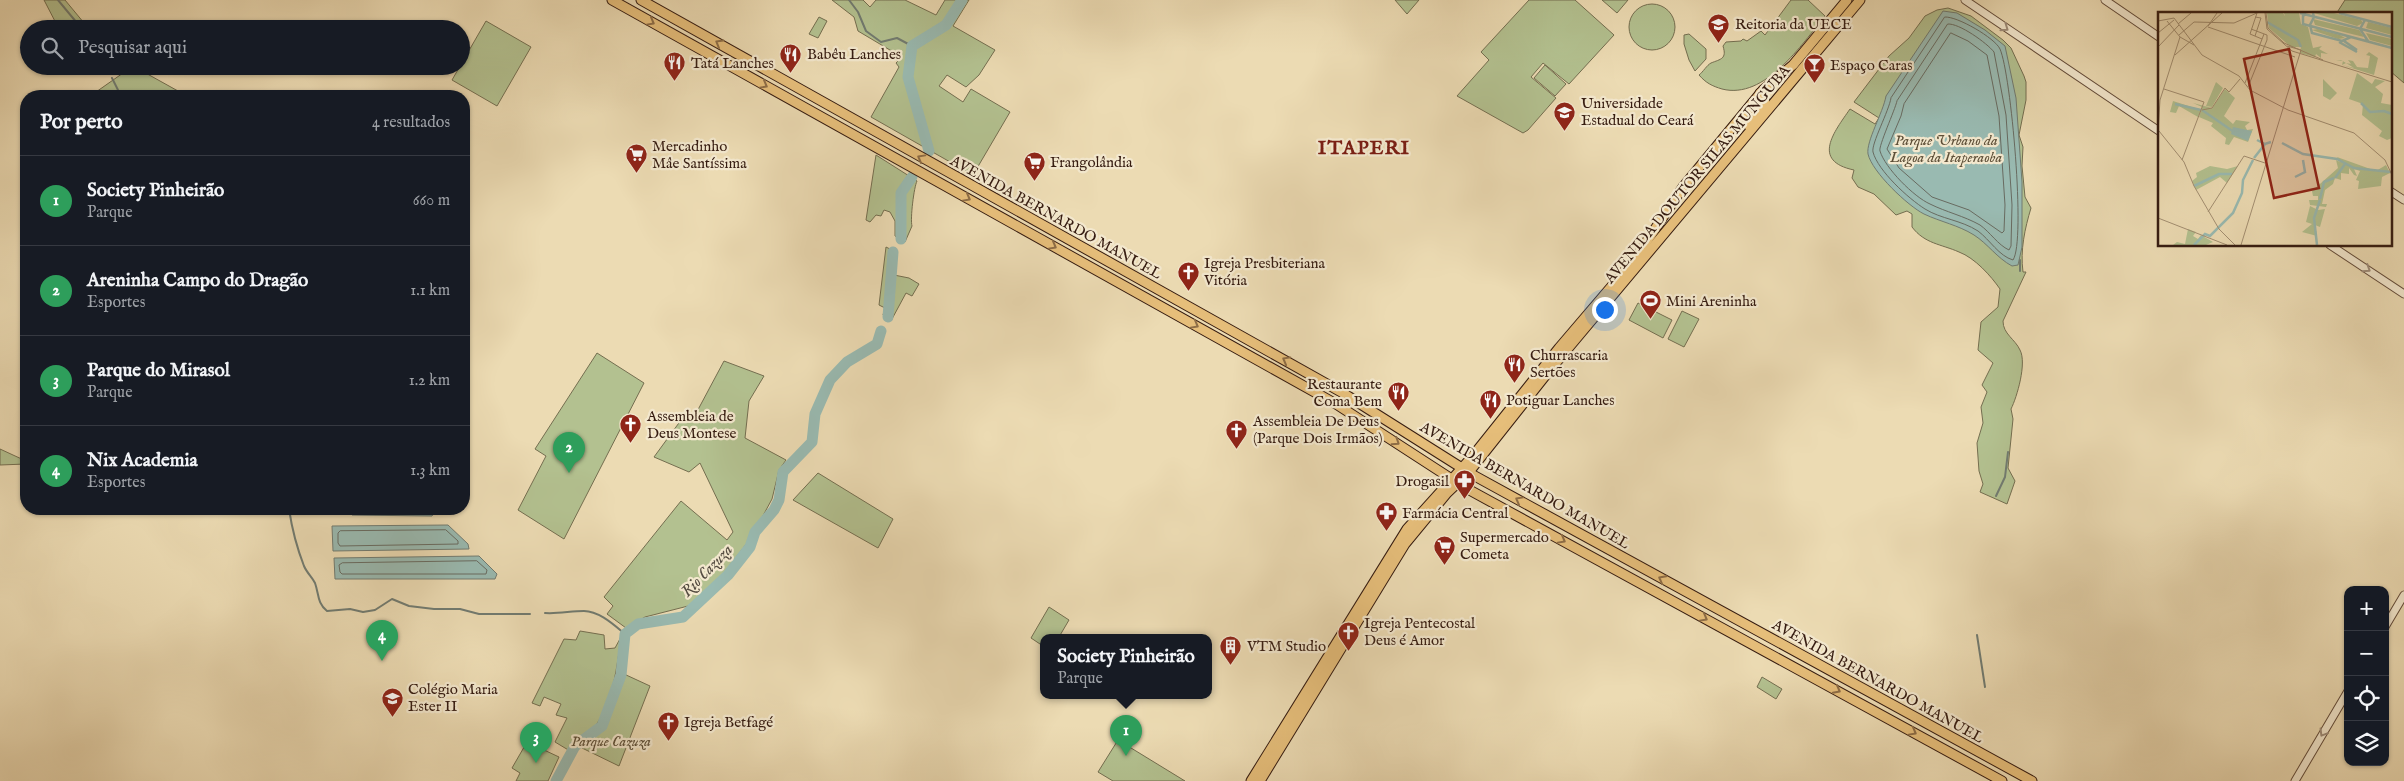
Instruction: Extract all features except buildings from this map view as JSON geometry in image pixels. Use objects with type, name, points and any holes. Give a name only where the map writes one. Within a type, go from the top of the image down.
[{"type":"main road","name":"AVENIDA BERNARDO MANUEL","points":[[612,0],[1336,404],[1454,481],[2002,781]]},
{"type":"main road","name":"AVENIDA BERNARDO MANUEL","points":[[641,0],[1343,393],[1466,469],[2032,781]]},
{"type":"main road","name":"AVENIDA DOUTOR SILAS MUNGUBA","points":[[1466,469],[1635,259],[1684,187],[1760,93],[1793,64],[1847,0]]},
{"type":"main road","name":"AVENIDA DOUTOR SILAS MUNGUBA","points":[[1251,781],[1397,544],[1466,469],[1860,0]]},
{"type":"main road","points":[[741,72],[748,60]]},
{"type":"main road","points":[[1747,133],[1751,120],[1765,102],[1760,93]]},
{"type":"main road","points":[[1684,187],[1698,193]]},
{"type":"main road","points":[[1010,222],[1016,216],[1016,210]]},
{"type":"main road","points":[[1034,235],[1034,227],[1040,224]]},
{"type":"main road","name":"AVENIDA DOUTOR SILAS MUNGUBA","points":[[1260,781],[1387,571],[1454,481]]},
{"type":"street","points":[[1965,0],[2158,130]]},
{"type":"street","points":[[2105,0],[2158,36]]},
{"type":"street","points":[[2392,192],[2404,200]]},
{"type":"street","points":[[2332,246],[2404,294]]},
{"type":"street","points":[[2389,620],[2404,595]]},
{"type":"street","points":[[2294,781],[2344,698]]},
{"type":"green space","points":[[44,0],[65,0],[82,20],[54,20]]},
{"type":"green space","points":[[832,0],[863,0],[870,7],[876,0],[905,0],[936,15],[945,0],[969,0],[953,26],[995,50],[979,75],[966,87],[947,75],[939,86],[963,102],[971,89],[1010,112],[973,175],[871,117],[899,67],[896,63],[898,61],[893,58],[895,53],[858,31],[854,17]]},
{"type":"green space","points":[[1395,0],[1419,0],[1407,14]]},
{"type":"green space","points":[[1529,0],[1575,0],[1614,35],[1569,84],[1543,63],[1531,77],[1556,98],[1528,130],[1523,133],[1457,96],[1489,60],[1481,52]]},
{"type":"green space","points":[[1602,0],[1628,0],[1617,13]]},
{"type":"green space","points":[[1791,0],[1808,0],[1825,16],[1781,67],[1753,86],[1738,90],[1715,87],[1699,75],[1710,64],[1724,56],[1723,46],[1726,42],[1741,41],[1743,39],[1747,41],[1761,31],[1765,35]]},
{"type":"green space","points":[[2345,0],[2404,0],[2404,83],[2392,73],[2392,12],[2337,12]]},
{"type":"green space","points":[[1652,4],[1665,8],[1671,14],[1675,27],[1671,40],[1665,46],[1652,50],[1639,46],[1633,40],[1629,27],[1633,14],[1639,8]]},
{"type":"green space","name":"Parque Urbano da Lagoa da Itaperaoba","points":[[1948,8],[1971,16],[2003,40],[2011,48],[2026,82],[2026,100],[2019,135],[2023,147],[2022,166],[2025,197],[2031,208],[2023,247],[2022,264],[2023,272],[2026,272],[2003,321],[2007,333],[2018,346],[2022,356],[2022,371],[2011,409],[2013,419],[2008,468],[2015,481],[2007,504],[1980,492],[1983,484],[1979,471],[1977,443],[1983,423],[1981,407],[1987,392],[1982,385],[1993,363],[1978,350],[1981,322],[1998,307],[2000,289],[1971,258],[1934,243],[1917,233],[1912,227],[1912,214],[1907,211],[1896,215],[1874,194],[1858,187],[1852,178],[1854,170],[1841,166],[1833,160],[1830,153],[1833,136],[1850,109],[1875,124],[1879,118],[1854,102],[1889,56],[1909,38],[1925,16],[1937,10]]},
{"type":"green space","points":[[819,17],[827,21],[818,38],[809,34]]},
{"type":"green space","points":[[486,21],[531,47],[497,106],[452,80],[455,75],[470,75],[470,49]]},
{"type":"green space","points":[[1689,34],[1706,49],[1706,59],[1695,71],[1684,44],[1684,35]]},
{"type":"green space","points":[[1545,65],[1566,84],[1555,96],[1534,78]]},
{"type":"green space","points":[[120,75],[149,75],[176,90],[99,90]]},
{"type":"green space","points":[[876,155],[917,181],[913,203],[912,226],[905,242],[895,236],[895,221],[890,212],[884,210],[881,216],[876,215],[870,222],[866,220]]},
{"type":"green space","points":[[886,247],[896,252],[894,275],[909,278],[919,284],[912,296],[906,293],[892,319],[883,315],[885,308],[879,305]]},
{"type":"green space","name":"Mini Areninha","points":[[1638,303],[1672,320],[1663,338],[1629,320]]},
{"type":"green space","points":[[1682,311],[1699,319],[1684,347],[1668,339]]},
{"type":"green space","points":[[597,353],[644,383],[564,539],[518,510],[546,456],[535,449]]},
{"type":"green space","points":[[724,361],[764,376],[749,401],[745,438],[786,460],[779,470],[772,499],[751,538],[719,579],[692,605],[645,617],[626,628],[607,614],[613,606],[604,597],[681,501],[727,540],[733,532],[700,463],[689,472],[654,457],[684,416],[693,419]]},
{"type":"green space","points":[[0,449],[20,458],[20,464],[0,465]]},
{"type":"green space","points":[[818,473],[893,519],[878,548],[793,500]]},
{"type":"green space","points":[[1049,607],[1069,620],[1061,634],[1040,634],[1040,644],[1031,638]]},
{"type":"green space","points":[[580,631],[604,635],[605,649],[615,648],[621,637],[613,686],[602,715],[594,728],[570,751],[555,742],[567,718],[556,715],[561,704],[544,697],[540,706],[532,703],[564,639],[576,640]]},
{"type":"green space","name":"Parque Cazuza","points":[[624,674],[650,686],[619,766],[582,748],[603,727]]},
{"type":"green space","points":[[1762,677],[1782,689],[1776,699],[1757,687]]},
{"type":"green space","points":[[1118,740],[1185,781],[1113,781],[1098,772]]},
{"type":"green space","points":[[527,742],[559,757],[548,781],[516,781],[520,773],[512,768]]},
{"type":"water","name":"Parque Urbano da Lagoa da Itaperaoba","points":[[1943,11],[1957,13],[1985,30],[2005,46],[2016,98],[2022,182],[2022,247],[2018,265],[2012,266],[2007,263],[1968,232],[1917,210],[1883,179],[1868,154],[1868,148],[1886,96]]},
{"type":"water","points":[[352,515],[433,515],[432,516]]},
{"type":"water","points":[[448,525],[468,544],[469,549],[333,551],[332,526]]},
{"type":"water","points":[[479,556],[497,574],[495,579],[335,579],[334,558]]},
{"type":"waterway","points":[[58,0],[75,20]]},
{"type":"waterway","points":[[849,0],[858,12],[866,31],[881,42],[897,38],[912,46]]},
{"type":"waterway","name":"Rio Cazuza","points":[[929,151],[908,77],[912,46],[946,25],[962,0]]},
{"type":"waterway","points":[[112,78],[118,90]]},
{"type":"waterway","name":"Rio Cazuza","points":[[901,239],[901,193],[912,177]]},
{"type":"waterway","name":"Rio Cazuza","points":[[888,317],[893,252]]},
{"type":"waterway","points":[[2020,260],[2020,271]]},
{"type":"waterway","name":"Rio Cazuza","points":[[556,781],[575,746],[602,726],[621,675],[625,634],[638,624],[683,617],[728,575],[750,547],[755,532],[774,510],[779,500],[783,472],[812,442],[815,414],[830,380],[847,362],[877,344],[881,331]]},
{"type":"waterway","points":[[1996,496],[2005,477],[2008,452]]},
{"type":"waterway","points":[[290,515],[304,566],[315,583],[321,605],[327,611],[350,609],[363,612],[375,610],[392,599],[409,606],[434,609],[460,609],[479,614],[530,614]]},
{"type":"waterway","points":[[545,613],[579,611],[595,613],[625,634]]},
{"type":"waterway","points":[[1977,635],[1985,687]]},
{"type":"place","name":"Reitoria da UECE","points":[[1719,43]]},
{"type":"place","name":"Babêu Lanches","points":[[791,73]]},
{"type":"place","name":"Tatá Lanches","points":[[675,82]]},
{"type":"place","name":"Espaço Caras","points":[[1814,84]]},
{"type":"place","name":"Universidade Estadual do Ceará","points":[[1565,131]]},
{"type":"place","name":"Mercadinho Mâe Santíssima","points":[[636,174]]},
{"type":"place","name":"Frangolândia","points":[[1034,181]]},
{"type":"place","name":"Igreja Presbiteriana Vitória","points":[[1188,291]]},
{"type":"place","name":"Mini Areninha","points":[[1650,320]]},
{"type":"place","name":"Churrascaria Sertões","points":[[1514,383]]},
{"type":"place","name":"Restaurante Coma Bem","points":[[1398,412]]},
{"type":"place","name":"Potiguar Lanches","points":[[1490,419]]},
{"type":"place","name":"Assembleia de Deus Montese","points":[[631,444]]},
{"type":"place","name":"Assembleia De Deus (Parque Dois Irmãos)","points":[[1237,449]]},
{"type":"place","name":"Areninha Campo do Dragão","points":[[569,473]]},
{"type":"place","name":"Drogasil","points":[[1465,500]]},
{"type":"place","name":"Farmácia Central","points":[[1386,532]]},
{"type":"place","name":"Supermercado Cometa","points":[[1444,565]]},
{"type":"place","name":"Igreja Pentecostal Deus é Amor","points":[[1348,651]]},
{"type":"place","name":"Nix Academia","points":[[382,661]]},
{"type":"place","name":"VTM Studio","points":[[1231,665]]},
{"type":"place","name":"Colégio Maria Ester II","points":[[392,717]]},
{"type":"place","name":"Igreja Betfagé","points":[[668,741]]},
{"type":"place","name":"Society Pinheirão","points":[[1126,756]]},
{"type":"place","name":"Parque do Mirasol","points":[[536,763]]},
{"type":"district","name":"ITAPERI","points":[[1364,147]]}]
